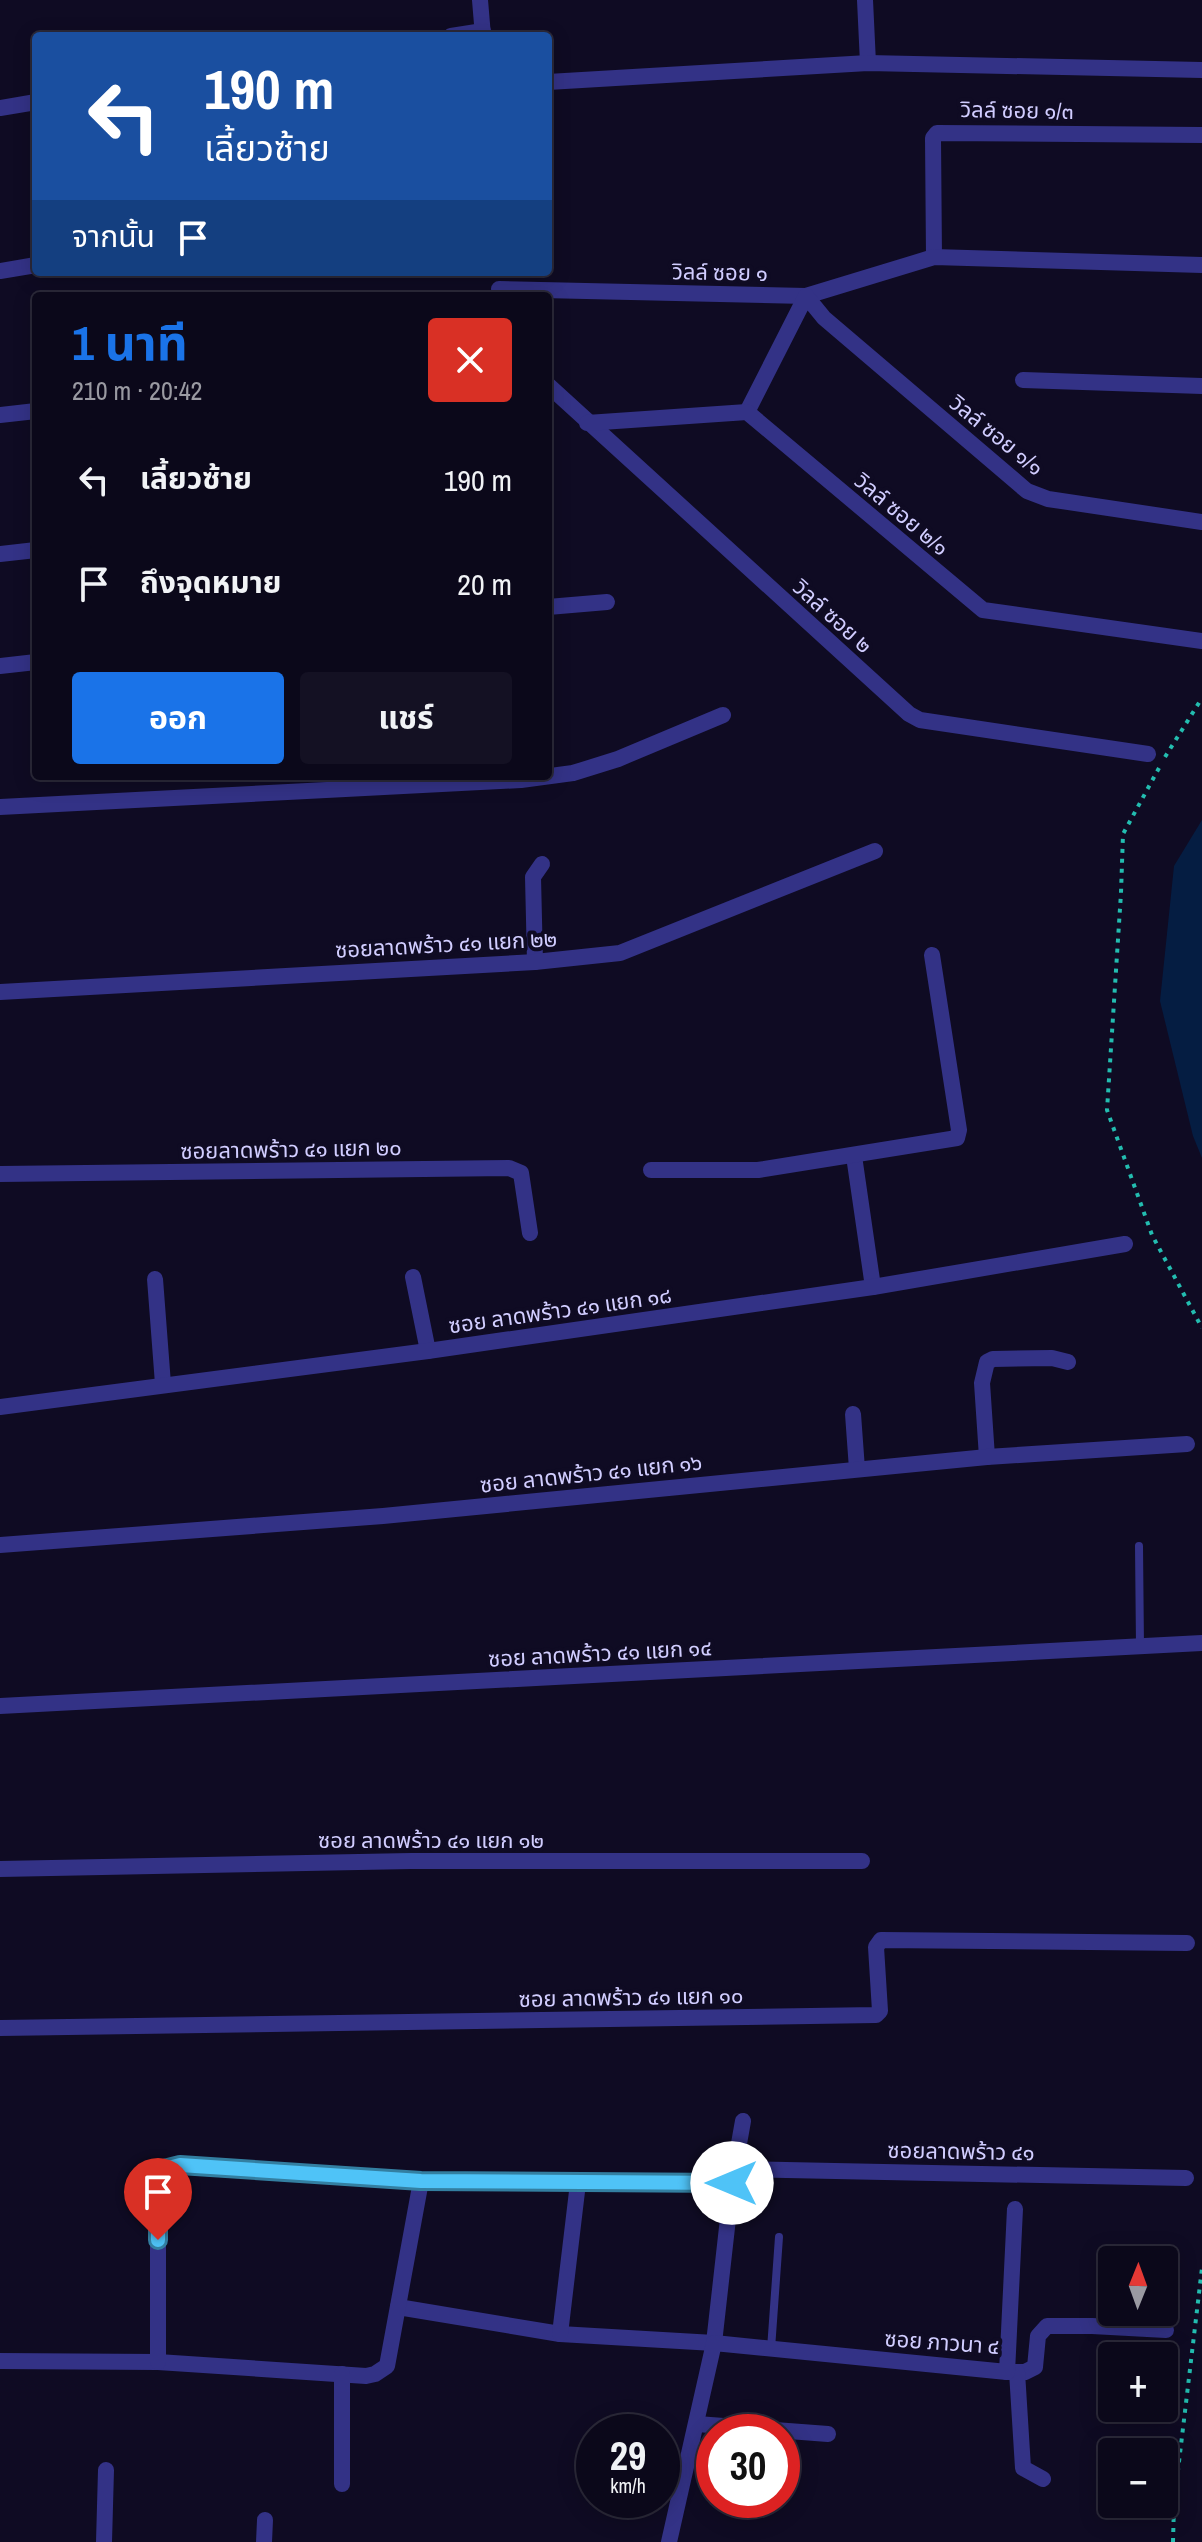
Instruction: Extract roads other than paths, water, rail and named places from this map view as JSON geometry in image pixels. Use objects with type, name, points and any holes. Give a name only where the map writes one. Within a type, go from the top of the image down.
[{"type":"street","points":[[480,0],[483,32]]},
{"type":"street","points":[[865,0],[868,63]]},
{"type":"street","points":[[552,82],[868,63],[1202,70]]},
{"type":"street","points":[[0,108],[32,103]]},
{"type":"street","name":"วิลล์ ซอย ๑/๓","points":[[934,257],[933,138],[937,133],[1202,135]]},
{"type":"street","points":[[934,257],[1202,265]]},
{"type":"street","name":"วิลล์ ซอย ๑","points":[[499,286],[806,296],[934,257]]},
{"type":"street","points":[[0,271],[32,266]]},
{"type":"street","points":[[587,423],[747,412],[806,296]]},
{"type":"street","name":"วิลล์ ซอย ๑/๑","points":[[806,296],[824,318],[1027,491],[1048,499],[1202,522]]},
{"type":"street","points":[[1023,380],[1202,386]]},
{"type":"street","name":"วิลล์ ซอย ๒","points":[[552,389],[909,714],[920,720],[1148,754]]},
{"type":"street","points":[[0,415],[32,411]]},
{"type":"street","name":"วิลล์ ซอย ๒/๑","points":[[747,412],[983,610],[1202,641]]},
{"type":"street","points":[[0,554],[32,550]]},
{"type":"street","points":[[552,607],[607,602]]},
{"type":"street","points":[[0,666],[32,662]]},
{"type":"street","points":[[552,776],[618,759],[723,715]]},
{"type":"street","points":[[0,807],[521,780]]},
{"type":"street","name":"ซอยลาดพร้าว ๔๑ แยก ๒๒","points":[[0,992],[535,962],[620,953],[875,851]]},
{"type":"street","points":[[535,962],[533,877],[542,864]]},
{"type":"street","points":[[651,1170],[758,1170],[954,1140],[959,1136],[932,955]]},
{"type":"street","points":[[854,1156],[873,1287]]},
{"type":"street","name":"ซอยลาดพร้าว ๔๑ แยก ๒๐","points":[[0,1174],[515,1169],[521,1173],[530,1233]]},
{"type":"street","name":"ซอย ลาดพร้าว ๔๑ แยก ๑๘","points":[[0,1407],[428,1351],[873,1287],[1125,1244]]},
{"type":"street","points":[[413,1277],[428,1351]]},
{"type":"street","points":[[155,1279],[163,1384]]},
{"type":"street","points":[[987,1457],[982,1383],[987,1362],[993,1359],[1052,1358],[1068,1362]]},
{"type":"street","points":[[853,1414],[857,1469]]},
{"type":"street","name":"ซอย ลาดพร้าว ๔๑ แยก ๑๖","points":[[0,1545],[383,1516],[987,1457],[1187,1444]]},
{"type":"street","name":"ซอย ลาดพร้าว ๔๑ แยก ๑๔","points":[[0,1706],[1202,1643]]},
{"type":"street","name":"ซอย ลาดพร้าว ๔๑ แยก ๑๒","points":[[0,1869],[411,1861],[862,1861]]},
{"type":"street","name":"ซอย ลาดพร้าว ๔๑ แยก ๑๐","points":[[0,2028],[876,2015],[880,2011],[876,1947],[881,1940],[1187,1943]]},
{"type":"street","points":[[699,2414],[714,2343],[733,2176],[743,2121]]},
{"type":"street","name":"ซอยลาดพร้าว ๔๑","points":[[158,2362],[158,2179],[164,2169],[180,2165],[421,2181],[578,2183],[733,2176],[1186,2178]]},
{"type":"street","points":[[0,2361],[158,2362],[375,2374],[387,2366],[421,2181]]},
{"type":"street","points":[[560,2334],[578,2183]]},
{"type":"street","name":"ซอย ภาวนา ๔","points":[[398,2307],[560,2334],[714,2343],[1012,2372],[1015,2209]]},
{"type":"street","points":[[1043,2479],[1023,2468],[1012,2372],[1035,2367],[1038,2336],[1047,2326],[1166,2330]]},
{"type":"street","points":[[342,2374],[342,2484]]},
{"type":"street","points":[[669,2542],[696,2428]]},
{"type":"street","points":[[800,2432],[828,2434]]},
{"type":"street","points":[[104,2542],[106,2470]]},
{"type":"street","points":[[264,2542],[265,2520]]},
{"type":"lane","points":[[1139,1546],[1140,1647]]},
{"type":"lane","points":[[771,2349],[779,2237]]},
{"type":"water","points":[[1202,820],[1202,1158],[1193,1136],[1160,1001],[1174,866]]}]
